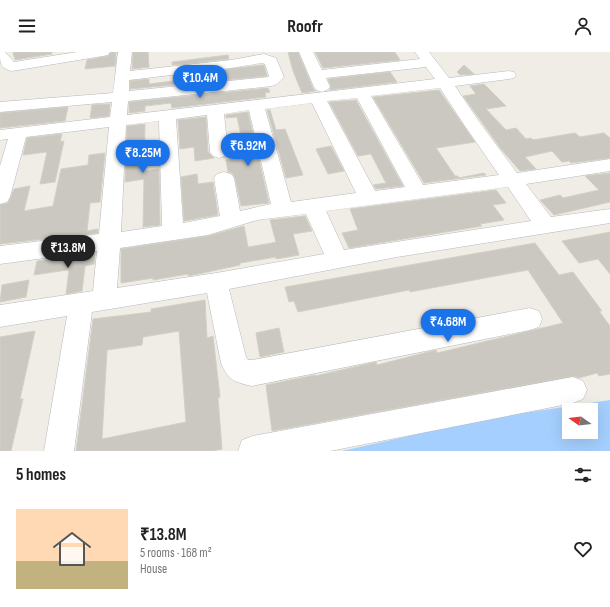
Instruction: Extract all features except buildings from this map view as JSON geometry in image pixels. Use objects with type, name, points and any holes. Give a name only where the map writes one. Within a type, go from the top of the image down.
[{"type":"street","points":[[0,55],[9,66],[12,67],[103,52]]},
{"type":"street","points":[[59,451],[92,301],[110,241],[118,121],[125,52]]},
{"type":"street","points":[[306,52],[316,75],[322,98],[369,199]]},
{"type":"street","points":[[375,52],[385,67]]},
{"type":"street","points":[[316,75],[385,67],[426,57],[473,126],[514,180],[546,226]]},
{"type":"street","points":[[0,108],[120,98],[272,81],[277,77],[272,61],[264,58],[231,64],[122,76]]},
{"type":"street","points":[[0,135],[509,75]]},
{"type":"street","points":[[362,93],[418,193]]},
{"type":"street","points":[[256,105],[283,210]]},
{"type":"street","points":[[215,110],[219,152]]},
{"type":"street","points":[[167,115],[173,233]]},
{"type":"street","points":[[0,196],[19,133]]},
{"type":"street","points":[[0,255],[173,233],[208,227],[232,219],[258,213],[514,180],[610,165]]},
{"type":"street","points":[[224,178],[232,219]]},
{"type":"street","points":[[313,206],[338,260]]},
{"type":"street","points":[[0,316],[216,282],[338,260],[610,216]]},
{"type":"street","points":[[216,282],[234,363],[241,371],[252,373],[530,319]]},
{"type":"street","points":[[253,451],[573,390]]},
{"type":"water","points":[[610,400],[610,451],[342,451],[462,424],[562,407],[562,439],[598,439],[598,403],[590,403]]}]
